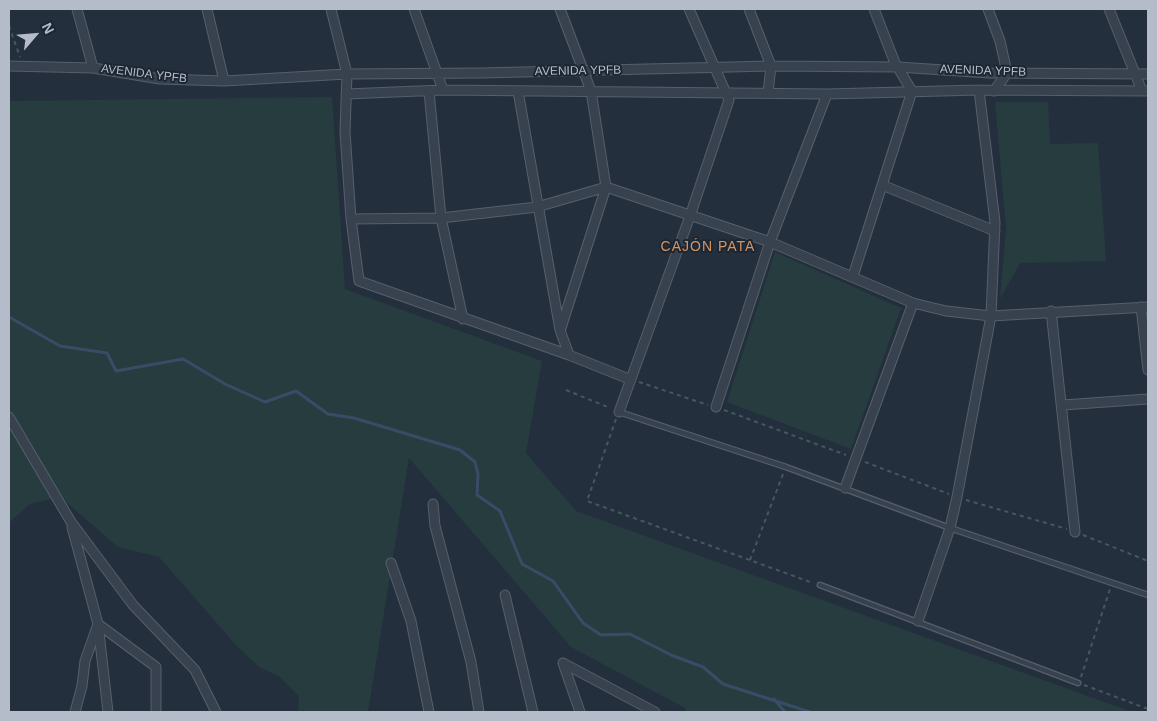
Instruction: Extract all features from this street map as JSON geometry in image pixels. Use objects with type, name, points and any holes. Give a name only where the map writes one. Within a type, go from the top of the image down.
[{"type":"street","points":[[77,9],[93,68]]},
{"type":"street","points":[[207,9],[224,81]]},
{"type":"street","points":[[331,9],[347,74],[345,132],[351,219],[360,281],[569,355],[629,379]]},
{"type":"street","points":[[414,9],[443,90]]},
{"type":"street","points":[[560,9],[591,91],[606,187],[560,330]]},
{"type":"street","points":[[619,412],[629,379],[690,216],[729,100],[689,9]]},
{"type":"street","points":[[750,9],[771,66],[768,93]]},
{"type":"street","points":[[853,276],[912,91],[898,68],[874,9]]},
{"type":"street","points":[[988,9],[1000,40],[1007,73],[994,91]]},
{"type":"street","points":[[1109,9],[1133,74],[1145,92]]},
{"type":"street","name":"AVENIDA YPFB","points":[[9,66],[93,68],[160,79],[224,81],[347,74],[771,66],[898,68],[1007,73],[1148,74]]},
{"type":"street","name":"AVENIDA YPFB","points":[[346,94],[443,90],[827,94],[979,90],[1145,92]]},
{"type":"street","points":[[918,621],[950,528],[991,316],[995,231],[979,90]]},
{"type":"street","points":[[429,91],[441,218],[463,319]]},
{"type":"street","points":[[518,91],[560,330],[569,355]]},
{"type":"street","points":[[716,407],[770,242],[827,94]]},
{"type":"street","points":[[882,185],[995,231]]},
{"type":"street","points":[[351,219],[441,218],[537,207],[606,187],[770,242],[913,303],[946,311],[991,316],[1145,307],[1148,370]]},
{"type":"street","points":[[845,488],[913,303]]},
{"type":"street","points":[[1051,311],[1075,532]]},
{"type":"street","points":[[1062,405],[1148,399]]},
{"type":"street","points":[[9,417],[71,522],[133,605],[196,670],[216,712]]},
{"type":"street","points":[[433,504],[435,526],[471,662],[479,712]]},
{"type":"street","points":[[71,522],[98,624],[108,712]]},
{"type":"street","points":[[391,563],[411,621],[429,712]]},
{"type":"street","points":[[504,596],[533,712]]},
{"type":"street","points":[[75,712],[82,686],[85,661],[98,624]]},
{"type":"street","points":[[98,624],[156,667],[156,712]]},
{"type":"street","points":[[580,712],[563,663],[655,712]]},
{"type":"lane","points":[[619,412],[786,467],[950,528],[1148,595]]},
{"type":"lane","points":[[820,586],[918,621],[1078,683]]},
{"type":"path","points":[[9,26],[24,66]]},
{"type":"path","points":[[629,379],[716,407],[957,497],[1075,532],[1148,561]]},
{"type":"path","points":[[566,390],[619,412],[587,501],[820,586]]},
{"type":"path","points":[[750,560],[786,467]]},
{"type":"path","points":[[1112,582],[1078,683],[1148,709]]},
{"type":"green space","points":[[332,97],[345,289],[542,361],[526,453],[576,511],[1132,712],[685,712],[685,708],[571,647],[409,458],[368,712],[298,712],[299,696],[280,677],[259,667],[235,644],[159,557],[118,547],[60,497],[30,504],[9,523],[9,101]]},
{"type":"green space","points":[[995,102],[1048,102],[1050,144],[1098,143],[1106,261],[1020,263],[1000,299],[1006,228]]},
{"type":"green space","points":[[775,252],[901,308],[851,449],[727,402]]},
{"type":"waterway","points":[[9,317],[60,346],[107,353],[116,371],[183,359],[225,384],[265,402],[296,391],[328,414],[354,418],[460,450],[475,462],[478,474],[477,495],[500,511],[522,564],[553,581],[583,623],[601,635],[630,634],[671,655],[703,667],[723,684],[810,712]]},
{"type":"waterway","points":[[774,699],[785,712]]},
{"type":"district","name":"CAJÓN PATA","points":[[708,247]]}]
